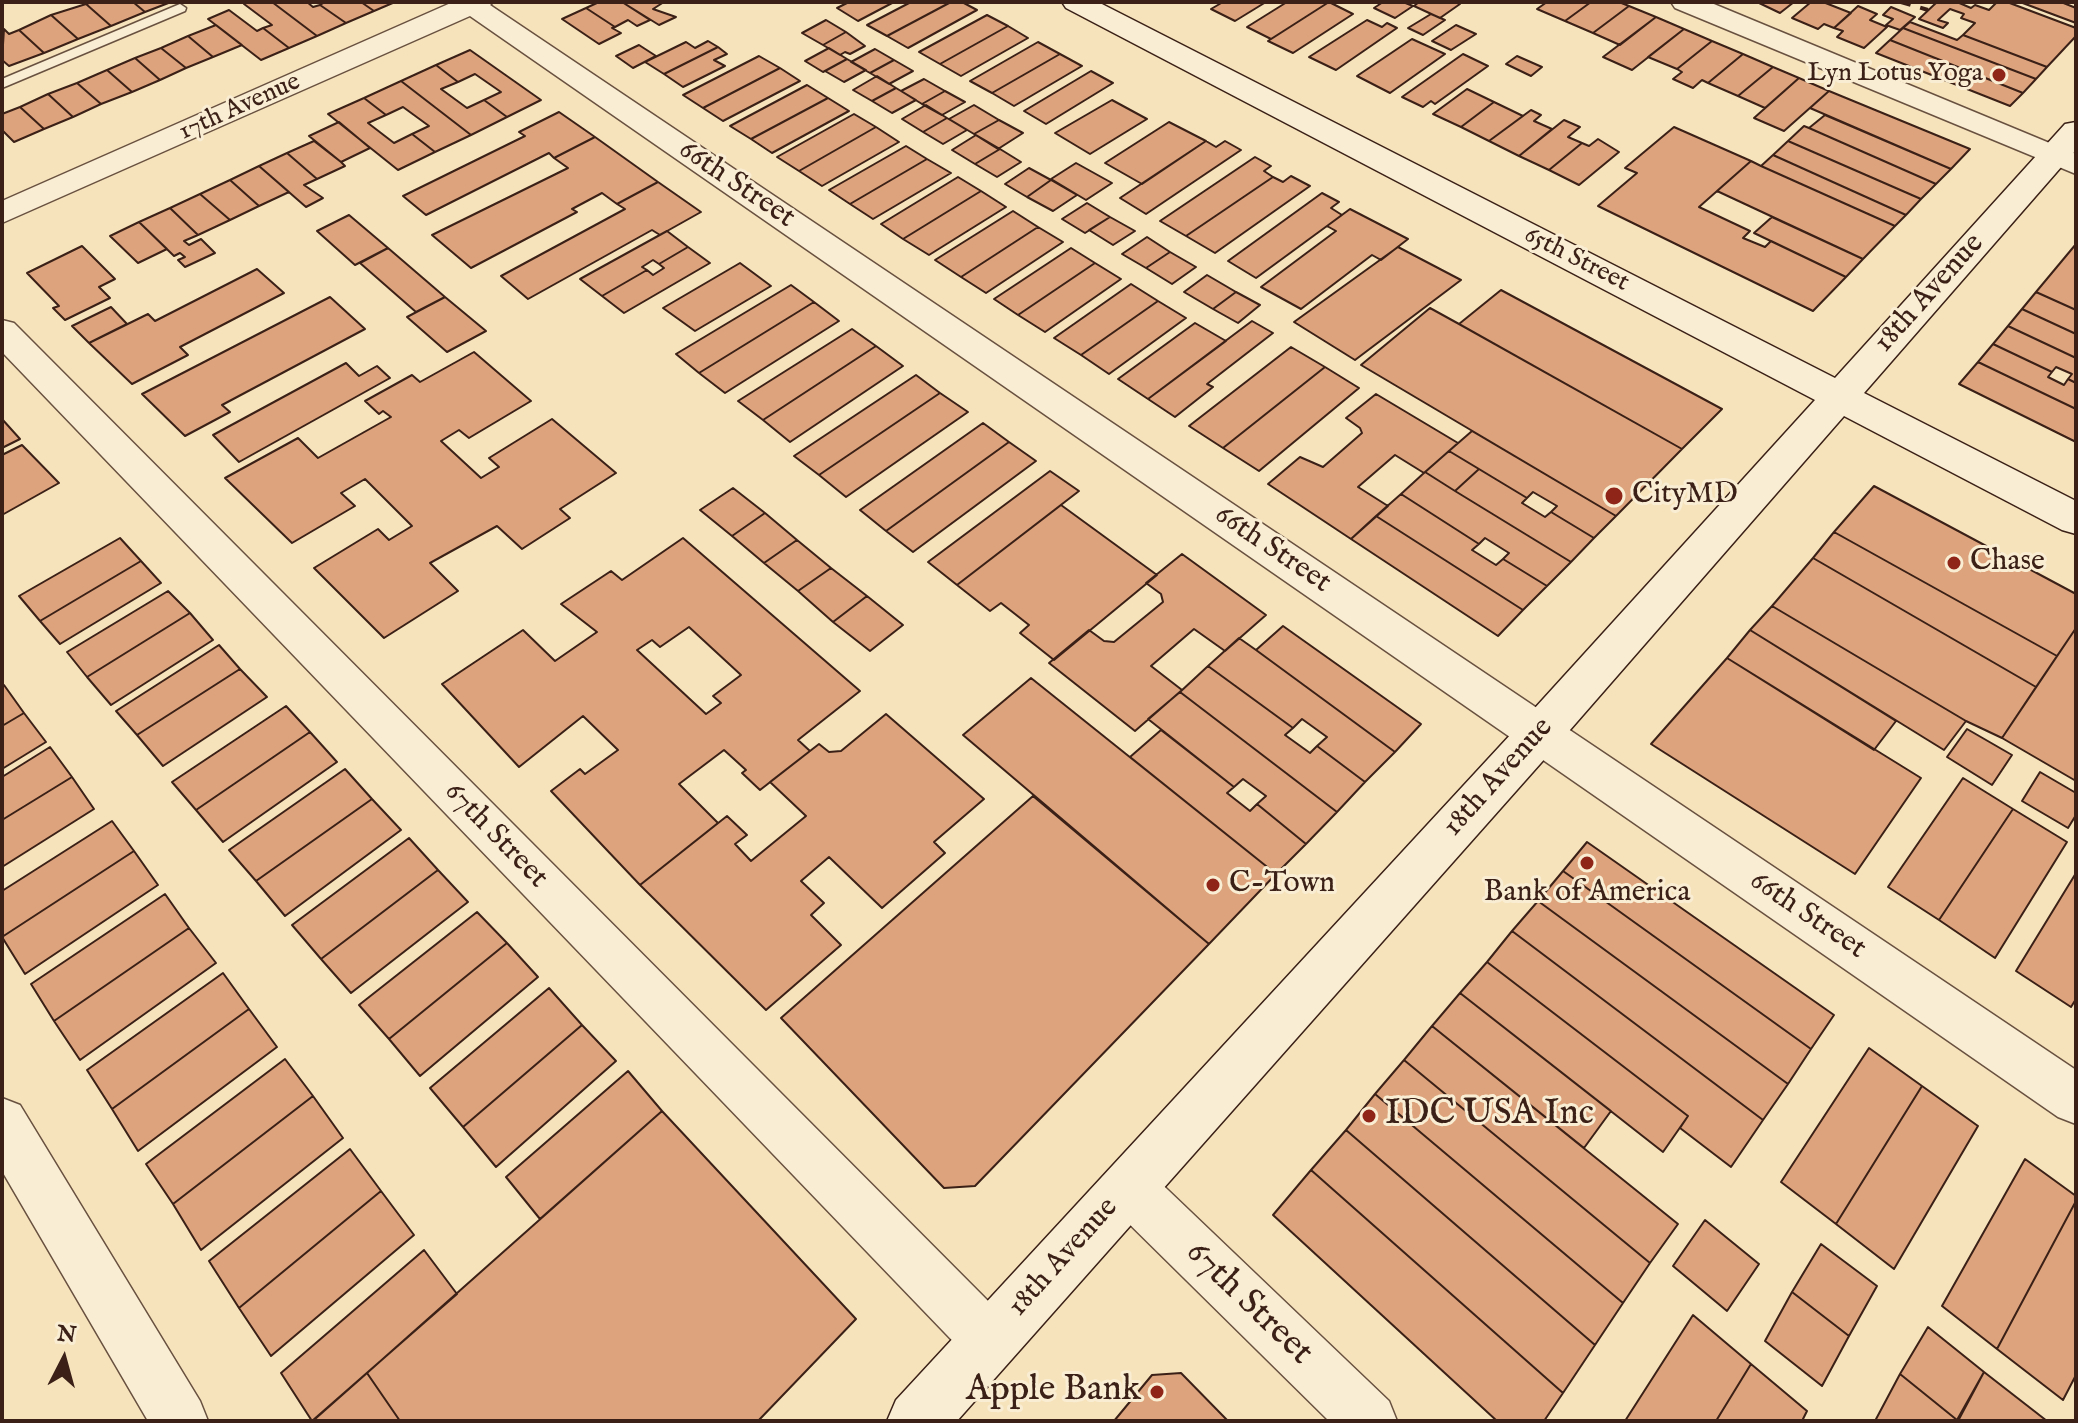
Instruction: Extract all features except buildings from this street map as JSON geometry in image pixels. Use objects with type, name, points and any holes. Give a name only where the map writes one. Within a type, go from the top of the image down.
[{"type":"street","name":"65th Street","points":[[1076,2],[2076,519]]},
{"type":"street","points":[[1685,2],[2069,151]]},
{"type":"street","name":"17th Avenue","points":[[2,213],[473,3]]},
{"type":"street","name":"66th Street","points":[[473,3],[2076,1099]]},
{"type":"street","name":"18th Avenue","points":[[917,1421],[1540,733],[1839,396],[2069,151]]},
{"type":"street","name":"67th Street","points":[[2,331],[989,1340]]},
{"type":"street","points":[[2,1123],[180,1421]]},
{"type":"street","name":"67th Street","points":[[1128,1187],[1369,1421]]},
{"type":"lane","points":[[2,84],[180,8]]},
{"type":"railway","points":[[1901,2],[1928,10]]},
{"type":"place","name":"Lyn Lotus Yoga","points":[[1999,75]]},
{"type":"place","name":"CityMD","points":[[1614,496]]},
{"type":"place","name":"Chase","points":[[1954,563]]},
{"type":"place","name":"Bank of America","points":[[1587,863]]},
{"type":"place","name":"C-Town","points":[[1213,885]]},
{"type":"place","name":"IDC USA Inc","points":[[1369,1116]]},
{"type":"place","name":"Apple Bank","points":[[1157,1392]]}]
